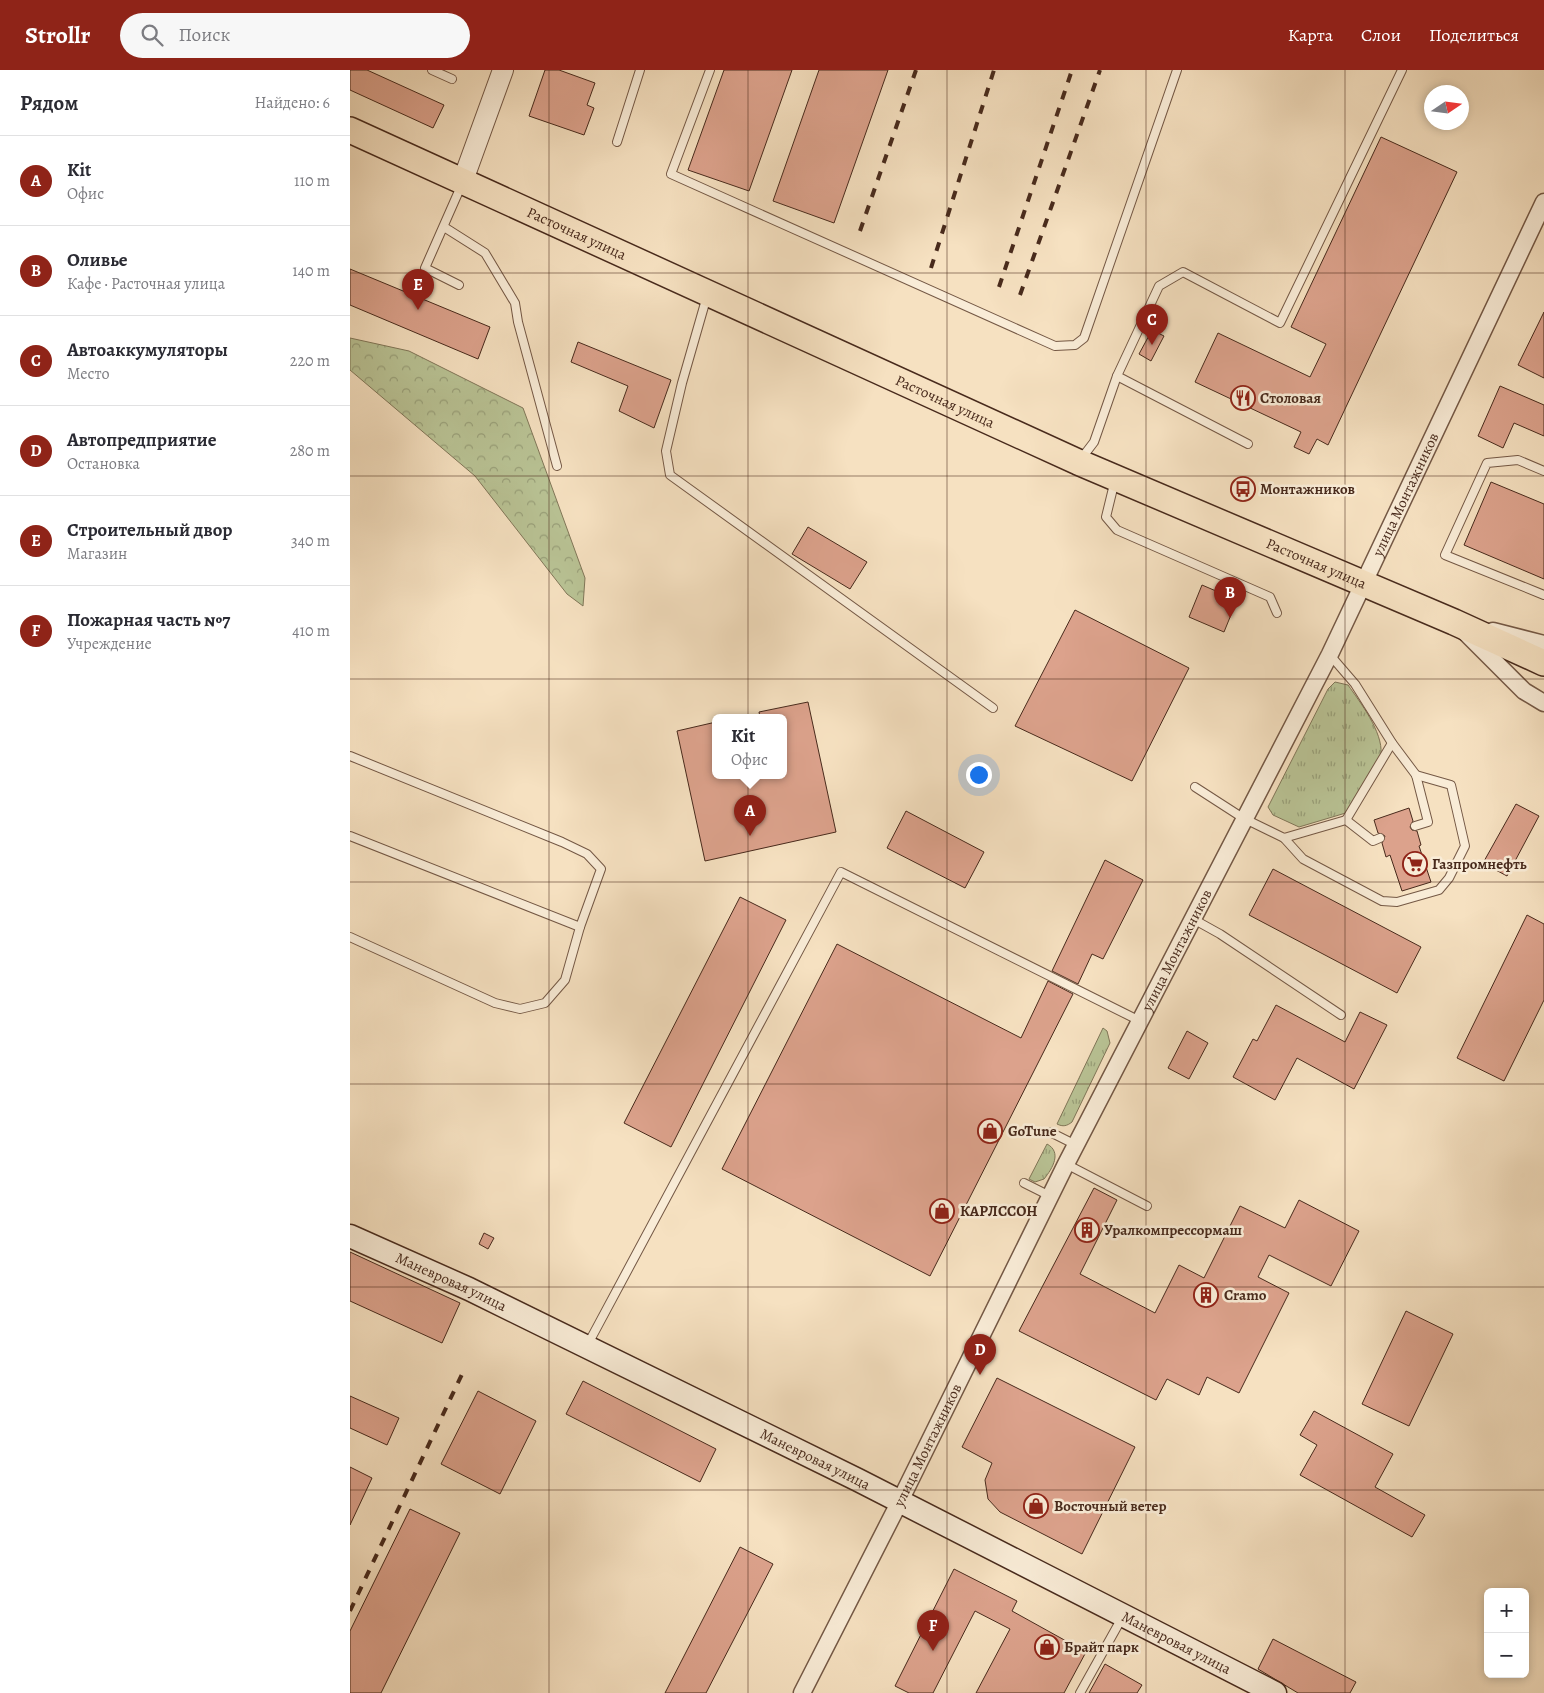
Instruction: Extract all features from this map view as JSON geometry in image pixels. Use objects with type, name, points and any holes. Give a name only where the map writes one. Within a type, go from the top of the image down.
[{"type":"main road","name":"Расточная улица","points":[[350,130],[462,183],[708,292],[1078,462],[1363,582],[1544,663]]},
{"type":"main road","name":"Маневровая улица","points":[[350,1236],[469,1289],[900,1501],[1275,1693]]},
{"type":"street","points":[[462,183],[503,70]]},
{"type":"street","name":"улица Монтажников","points":[[802,1693],[900,1501],[1066,1164],[1330,654],[1544,202]]},
{"type":"street","points":[[1454,622],[1544,644]]},
{"type":"street","points":[[1454,622],[1524,691],[1544,703]]},
{"type":"lane","points":[[432,70],[452,79]]},
{"type":"lane","points":[[617,142],[640,70]]},
{"type":"lane","points":[[710,70],[671,174],[1055,346],[1075,345],[1084,338],[1177,70]]},
{"type":"lane","points":[[1078,462],[1094,442],[1117,376],[1159,286],[1183,272],[1280,323],[1402,70]]},
{"type":"lane","points":[[459,285],[425,268],[462,183]]},
{"type":"lane","points":[[444,227],[485,253],[515,303],[518,322],[557,466]]},
{"type":"lane","points":[[708,292],[682,383],[666,451],[670,475],[993,708]]},
{"type":"lane","points":[[1117,376],[1248,444]]},
{"type":"lane","points":[[1544,472],[1518,460],[1487,463],[1445,555],[1544,595]]},
{"type":"lane","points":[[1116,478],[1106,516],[1117,530],[1270,597],[1277,613]]},
{"type":"lane","points":[[1330,654],[1355,684],[1392,743],[1416,775],[1428,822],[1415,826]]},
{"type":"lane","points":[[1284,838],[1346,820],[1392,743]]},
{"type":"lane","points":[[350,756],[587,854],[601,869],[580,927],[565,980],[545,1003],[520,1009],[495,1003],[350,937]]},
{"type":"lane","points":[[1195,787],[1244,818],[1284,838],[1303,859],[1382,901],[1397,902],[1439,890],[1449,878],[1465,846],[1451,785],[1416,775]]},
{"type":"lane","points":[[1346,820],[1373,841],[1380,838]]},
{"type":"lane","points":[[350,836],[580,927]]},
{"type":"lane","points":[[586,1346],[841,872],[1140,1021]]},
{"type":"lane","points":[[1193,919],[1220,934],[1341,1016]]},
{"type":"lane","points":[[1050,1132],[1076,1145]]},
{"type":"lane","points":[[1066,1164],[1147,1206]]},
{"type":"lane","points":[[1024,1183],[1050,1196]]},
{"type":"lane","points":[[1080,1693],[1124,1615]]},
{"type":"green space","points":[[350,338],[409,351],[523,408],[585,578],[583,606],[567,594],[475,476],[350,370]]},
{"type":"green space","points":[[1335,682],[1348,685],[1364,709],[1375,727],[1381,745],[1381,754],[1349,812],[1299,827],[1273,815],[1268,807],[1328,689]]},
{"type":"green space","points":[[1103,1028],[1107,1031],[1110,1043],[1072,1122],[1061,1126],[1057,1124]]},
{"type":"green space","points":[[1047,1144],[1054,1151],[1053,1165],[1044,1179],[1035,1182],[1029,1179]]},
{"type":"building","points":[[350,70],[367,70],[444,105],[433,128],[350,90]]},
{"type":"building","points":[[545,70],[559,70],[595,83],[587,105],[594,108],[584,135],[529,116]]},
{"type":"building","points":[[724,70],[792,70],[749,191],[688,170]]},
{"type":"building","points":[[819,70],[888,70],[834,223],[773,201]]},
{"type":"building","points":[[1381,137],[1457,172],[1328,445],[1317,439],[1309,454],[1294,447],[1301,432],[1195,382],[1218,333],[1310,377],[1326,344],[1291,327]]},
{"type":"building","points":[[350,269],[490,327],[478,359],[350,305]]},
{"type":"building","points":[[1544,312],[1544,378],[1518,365]]},
{"type":"building","points":[[1152,330],[1164,336],[1151,361],[1139,354]]},
{"type":"building","points":[[578,342],[671,380],[654,428],[619,411],[628,386],[571,362]]},
{"type":"building","points":[[1500,386],[1544,405],[1544,436],[1514,423],[1503,448],[1478,436]]},
{"type":"building","points":[[1491,482],[1544,504],[1544,579],[1464,545]]},
{"type":"building","points":[[808,527],[867,562],[850,589],[792,554]]},
{"type":"building","points":[[1202,585],[1237,600],[1224,632],[1189,617]]},
{"type":"building","points":[[1075,610],[1189,668],[1132,781],[1015,726]]},
{"type":"building","points":[[808,702],[836,832],[705,861],[677,731],[712,723],[712,779],[787,779],[787,714],[759,714],[759,712]]},
{"type":"building","points":[[1516,804],[1539,816],[1507,876],[1483,863]]},
{"type":"building","points":[[1409,808],[1413,821],[1410,827],[1412,830],[1417,831],[1421,845],[1419,846],[1431,882],[1402,891],[1390,855],[1386,857],[1382,843],[1385,836],[1378,833],[1374,820]]},
{"type":"building","points":[[906,811],[984,852],[965,888],[887,848]]},
{"type":"building","points":[[1105,860],[1143,880],[1103,959],[1092,954],[1078,984],[1052,971]]},
{"type":"building","points":[[1273,869],[1421,947],[1397,993],[1249,915]]},
{"type":"building","points":[[740,897],[786,920],[671,1147],[624,1123]]},
{"type":"building","points":[[1527,915],[1544,924],[1544,1000],[1504,1081],[1457,1058]]},
{"type":"building","points":[[837,944],[1021,1038],[1048,981],[1073,994],[930,1276],[722,1169]]},
{"type":"building","points":[[1276,1005],[1345,1042],[1360,1012],[1387,1025],[1354,1089],[1297,1058],[1275,1100],[1233,1077],[1253,1039],[1257,1041]]},
{"type":"building","points":[[1187,1031],[1208,1043],[1189,1079],[1168,1068]]},
{"type":"building","name":"Cramo","points":[[1094,1188],[1117,1200],[1080,1274],[1155,1313],[1179,1265],[1204,1278],[1240,1206],[1285,1228],[1299,1200],[1359,1231],[1331,1286],[1269,1255],[1258,1277],[1289,1293],[1239,1393],[1207,1377],[1199,1395],[1167,1379],[1156,1400],[1019,1331]]},
{"type":"building","points":[[484,1233],[494,1238],[488,1249],[479,1244]]},
{"type":"building","points":[[350,1252],[460,1303],[442,1343],[350,1301]]},
{"type":"building","points":[[1406,1311],[1453,1334],[1409,1426],[1362,1404]]},
{"type":"building","points":[[997,1378],[1135,1447],[1082,1554],[1000,1512],[988,1499],[985,1480],[992,1463],[962,1447]]},
{"type":"building","points":[[583,1381],[716,1449],[700,1482],[566,1414]]},
{"type":"building","points":[[478,1391],[536,1421],[500,1494],[441,1464]]},
{"type":"building","points":[[350,1396],[399,1418],[387,1445],[350,1428]]},
{"type":"building","points":[[1314,1411],[1393,1454],[1375,1487],[1425,1515],[1412,1537],[1300,1475],[1317,1445],[1300,1435]]},
{"type":"building","points":[[350,1467],[372,1478],[350,1525]]},
{"type":"building","points":[[410,1509],[460,1533],[381,1693],[350,1693],[350,1631]]},
{"type":"building","points":[[740,1547],[773,1564],[706,1693],[665,1693]]},
{"type":"building","points":[[954,1569],[1017,1601],[1012,1611],[1086,1652],[1064,1693],[976,1693],[1010,1629],[975,1611],[933,1693],[909,1693],[895,1686]]},
{"type":"building","points":[[1273,1639],[1356,1682],[1350,1693],[1298,1693],[1258,1669]]},
{"type":"building","points":[[1105,1664],[1142,1685],[1137,1693],[1089,1693]]},
{"type":"railway","points":[[860,231],[916,70]]},
{"type":"railway","points":[[931,268],[994,70]]},
{"type":"railway","points":[[999,287],[1072,70]]},
{"type":"railway","points":[[1020,295],[1100,70]]},
{"type":"railway","points":[[350,1611],[464,1370]]},
{"type":"place","name":"Строительный двор","points":[[418,310]]},
{"type":"place","name":"Автоаккумуляторы","points":[[1152,345]]},
{"type":"place","name":"Столовая","points":[[1243,398]]},
{"type":"place","name":"Монтажников","points":[[1243,489]]},
{"type":"place","name":"Оливье","points":[[1230,618]]},
{"type":"place","name":"Kit","points":[[750,836]]},
{"type":"place","name":"Газпромнефть","points":[[1415,864]]},
{"type":"place","name":"GoTune","points":[[990,1131]]},
{"type":"place","name":"КАРЛССОН","points":[[942,1211]]},
{"type":"place","name":"Уралкомпрессормаш","points":[[1087,1230]]},
{"type":"place","name":"Cramo","points":[[1206,1295]]},
{"type":"place","name":"Автопредприятие","points":[[980,1375]]},
{"type":"place","name":"Восточный ветер","points":[[1036,1506]]},
{"type":"place","name":"Брайт парк","points":[[1047,1647]]},
{"type":"place","name":"Пожарная часть №7","points":[[933,1651]]}]
